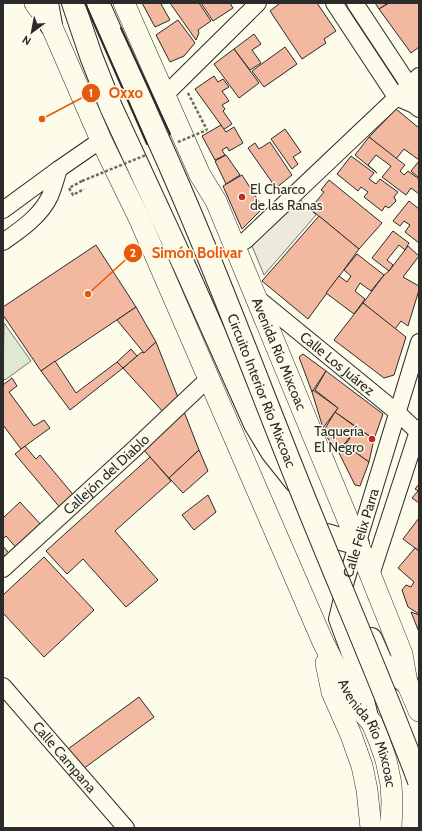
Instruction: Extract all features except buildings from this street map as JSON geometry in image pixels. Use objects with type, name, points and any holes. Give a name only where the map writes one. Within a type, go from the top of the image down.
[{"type":"highway","points":[[47,3],[51,25]]},
{"type":"highway","points":[[73,3],[111,107],[255,424],[272,452],[306,495],[314,508],[381,662],[407,683]]},
{"type":"highway","name":"Circuito Interior Río Mixcoac","points":[[98,3],[184,197],[214,269],[314,522],[419,781]]},
{"type":"highway","points":[[327,535],[358,544]]},
{"type":"main road","name":"Avenida Río Mixcoac","points":[[35,3],[51,25],[101,140],[140,220],[323,642],[353,701],[372,723],[390,774],[392,793],[391,828]]},
{"type":"main road","name":"Avenida Río Mixcoac","points":[[124,3],[200,175],[216,201],[371,575],[402,654],[407,683],[419,710]]},
{"type":"main road","name":"Avenida Río Mixcoac","points":[[323,642],[332,692],[351,735],[362,766],[368,790],[371,828]]},
{"type":"street","points":[[165,95],[258,3]]},
{"type":"street","points":[[334,3],[396,97],[417,107]]},
{"type":"street","points":[[355,3],[414,80],[417,107]]},
{"type":"street","points":[[245,241],[414,80]]},
{"type":"street","points":[[3,210],[101,140]]},
{"type":"street","points":[[3,242],[20,230],[37,214],[50,197],[59,169]]},
{"type":"street","name":"Calle Los Juárez","points":[[255,296],[419,431]]},
{"type":"street","name":"Calle Felix Parra","points":[[372,723],[364,692],[337,619],[346,580],[419,342]]},
{"type":"street","name":"Callejón del Diablo","points":[[3,569],[209,378]]},
{"type":"street","name":"Calle Felix Parra","points":[[371,575],[419,431]]},
{"type":"street","name":"Calle Campana","points":[[3,686],[126,828]]},
{"type":"path","points":[[190,95],[207,130]]},
{"type":"path","points":[[82,181],[69,188],[73,195],[84,189]]},
{"type":"green space","points":[[4,323],[31,361],[5,380],[3,378]]},
{"type":"shaded area","points":[[301,200],[316,215],[264,275],[252,246]]},
{"type":"wall","points":[[85,3],[147,144]]},
{"type":"wall","points":[[121,28],[170,134]]},
{"type":"place","name":"Oxxo","points":[[42,119]]},
{"type":"place","name":"El Charco de las Ranas","points":[[242,197]]},
{"type":"place","name":"Simón Bolivar","points":[[88,294]]},
{"type":"place","name":"Taquería El Negro","points":[[372,439]]}]
